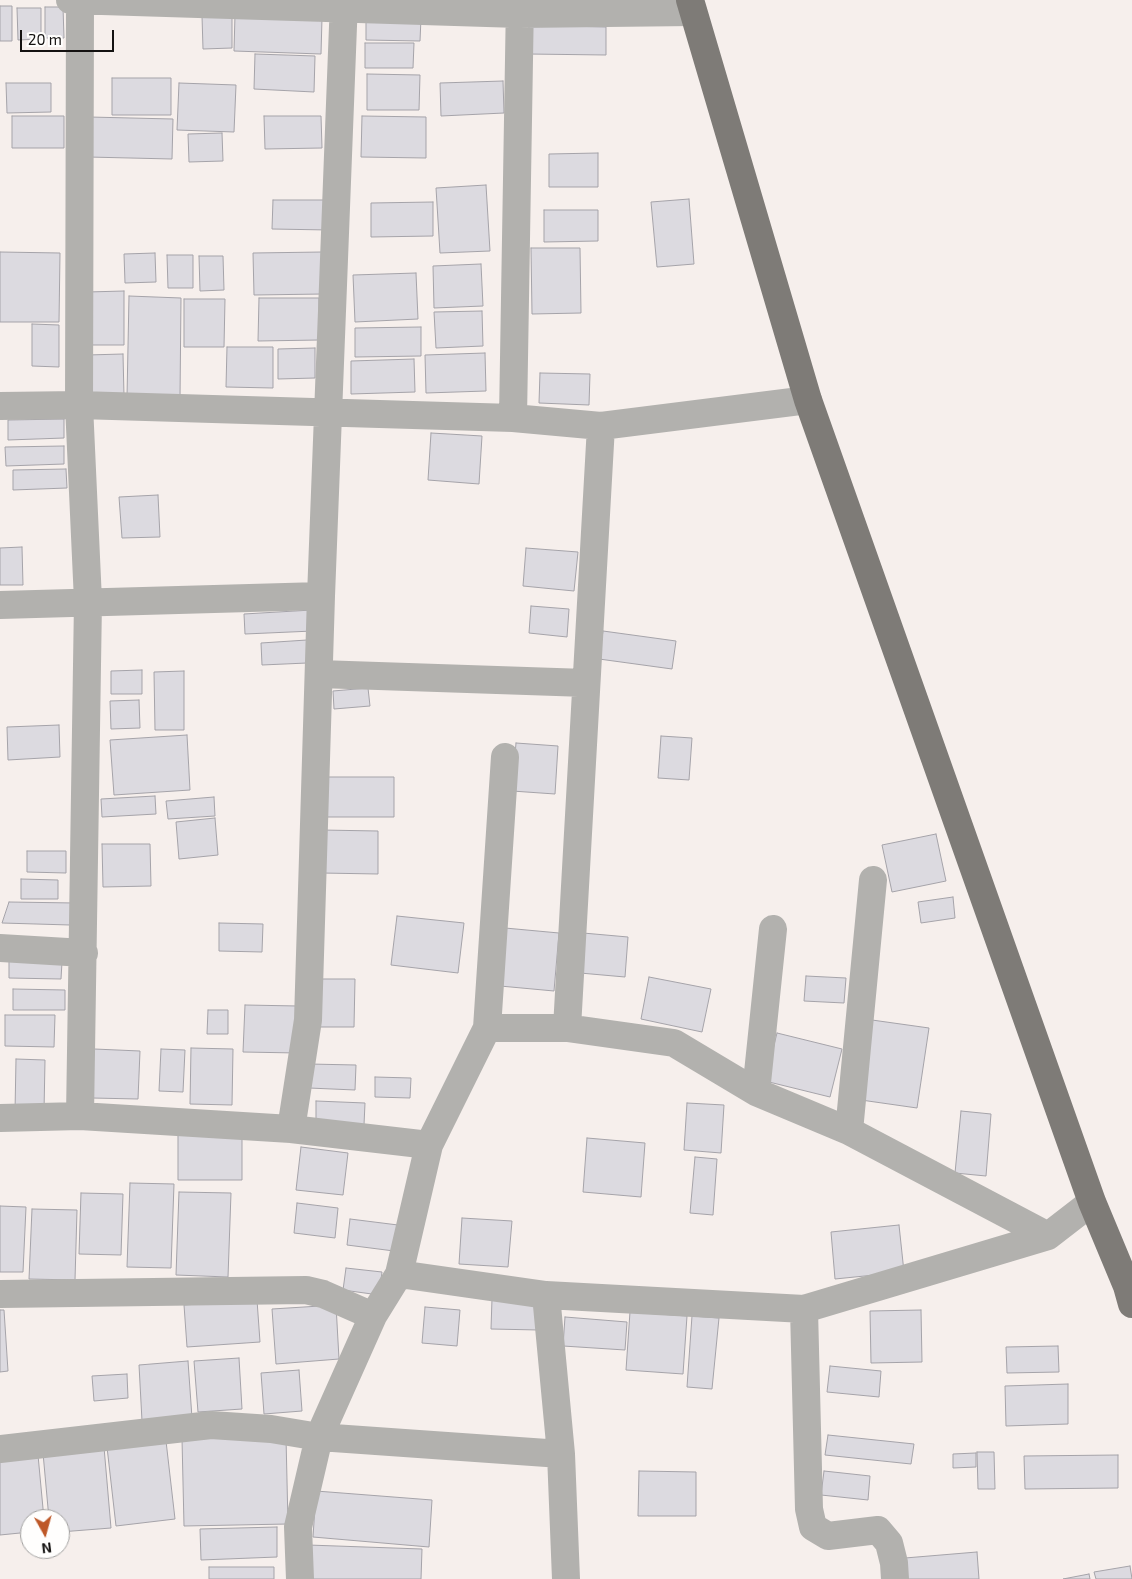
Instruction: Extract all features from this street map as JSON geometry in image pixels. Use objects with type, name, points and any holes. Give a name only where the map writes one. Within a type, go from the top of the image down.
[{"type":"main road","points":[[692,6],[808,400],[1092,1202],[1130,1291]]},
{"type":"street","points":[[80,1116],[88,601],[79,405],[77,0],[520,7],[692,6]]},
{"type":"street","points":[[292,1129],[308,1020],[344,4]]},
{"type":"street","points":[[513,418],[520,7]]},
{"type":"street","points":[[0,406],[79,405],[513,418],[601,426],[808,400]]},
{"type":"street","points":[[567,1028],[601,426]]},
{"type":"street","points":[[0,605],[88,601],[322,596]]},
{"type":"street","points":[[319,674],[586,683]]},
{"type":"street","points":[[300,1579],[298,1527],[319,1437],[373,1316],[399,1274],[430,1145],[487,1028],[505,757]]},
{"type":"street","points":[[849,1130],[873,880]]},
{"type":"street","points":[[756,1092],[774,929]]},
{"type":"street","points":[[0,948],[84,953]]},
{"type":"street","points":[[487,1028],[567,1028],[674,1044],[756,1092],[849,1130],[1048,1236]]},
{"type":"street","points":[[0,1118],[80,1116],[292,1129],[430,1145]]},
{"type":"street","points":[[399,1274],[546,1295],[804,1309],[1048,1236],[1092,1202]]},
{"type":"street","points":[[0,1294],[306,1290],[323,1294],[373,1316]]},
{"type":"street","points":[[546,1295],[561,1454],[566,1579]]},
{"type":"street","points":[[804,1309],[809,1509],[813,1528],[828,1536],[878,1530],[889,1543],[894,1563],[894,1579]]},
{"type":"street","points":[[0,1449],[211,1425],[271,1429],[319,1437],[561,1454]]},
{"type":"building","points":[[0,6],[12,6],[12,41],[0,41]]},
{"type":"building","points":[[45,7],[63,7],[64,38],[45,38]]},
{"type":"building","points":[[17,8],[41,8],[41,39],[18,40]]},
{"type":"building","points":[[232,15],[232,48],[203,49],[202,16]]},
{"type":"building","points":[[235,15],[322,18],[321,54],[234,51]]},
{"type":"building","points":[[366,17],[421,18],[420,41],[366,40]]},
{"type":"building","points":[[529,25],[606,27],[606,55],[528,54]]},
{"type":"building","points":[[365,43],[414,43],[413,68],[365,68]]},
{"type":"building","points":[[255,54],[315,56],[314,92],[254,89]]},
{"type":"building","points":[[367,74],[420,75],[419,110],[367,110]]},
{"type":"building","points":[[112,78],[171,78],[171,115],[112,115]]},
{"type":"building","points":[[503,81],[504,113],[441,116],[440,83]]},
{"type":"building","points":[[6,83],[51,83],[51,112],[7,113]]},
{"type":"building","points":[[179,83],[236,85],[234,132],[177,130]]},
{"type":"building","points":[[12,116],[64,116],[64,148],[12,148]]},
{"type":"building","points":[[264,116],[321,116],[322,148],[265,149]]},
{"type":"building","points":[[362,116],[426,117],[426,158],[361,157]]},
{"type":"building","points":[[89,117],[173,119],[172,159],[88,157]]},
{"type":"building","points":[[222,133],[223,161],[189,162],[188,134]]},
{"type":"building","points":[[598,153],[598,187],[549,187],[549,154]]},
{"type":"building","points":[[486,185],[490,251],[440,253],[436,188]]},
{"type":"building","points":[[689,199],[694,264],[657,267],[651,202]]},
{"type":"building","points":[[273,200],[329,200],[329,230],[272,229]]},
{"type":"building","points":[[433,202],[433,236],[371,237],[371,203]]},
{"type":"building","points":[[544,210],[598,210],[598,241],[544,242]]},
{"type":"building","points":[[531,248],[580,248],[581,313],[532,314]]},
{"type":"building","points":[[0,252],[60,253],[59,322],[0,322]]},
{"type":"building","points":[[323,252],[323,294],[254,295],[253,253]]},
{"type":"building","points":[[155,253],[156,282],[125,283],[124,254]]},
{"type":"building","points":[[167,255],[193,255],[193,288],[168,288]]},
{"type":"building","points":[[199,256],[223,256],[224,290],[200,291]]},
{"type":"building","points":[[481,264],[483,306],[434,308],[433,266]]},
{"type":"building","points":[[416,273],[418,319],[355,322],[353,275]]},
{"type":"building","points":[[124,291],[124,345],[88,345],[87,292]]},
{"type":"building","points":[[129,296],[181,298],[180,398],[127,397]]},
{"type":"building","points":[[259,298],[319,298],[319,340],[258,341]]},
{"type":"building","points":[[184,299],[225,299],[224,347],[184,347]]},
{"type":"building","points":[[482,311],[483,346],[436,348],[434,312]]},
{"type":"building","points":[[32,324],[59,325],[59,367],[32,366]]},
{"type":"building","points":[[421,327],[421,356],[355,357],[355,328]]},
{"type":"building","points":[[227,347],[273,347],[273,388],[226,387]]},
{"type":"building","points":[[315,348],[315,378],[278,379],[278,349]]},
{"type":"building","points":[[485,353],[486,391],[426,393],[425,355]]},
{"type":"building","points":[[123,354],[124,396],[89,397],[87,355]]},
{"type":"building","points":[[414,359],[415,392],[351,394],[351,361]]},
{"type":"building","points":[[540,373],[590,374],[589,405],[539,403]]},
{"type":"building","points":[[64,419],[64,438],[8,440],[8,420]]},
{"type":"building","points":[[431,433],[482,436],[479,484],[428,480]]},
{"type":"building","points":[[64,446],[64,464],[6,466],[5,447]]},
{"type":"building","points":[[66,469],[67,488],[13,490],[13,470]]},
{"type":"building","points":[[158,495],[160,537],[122,538],[119,497]]},
{"type":"building","points":[[22,547],[23,585],[0,585],[0,548]]},
{"type":"building","points":[[526,548],[578,552],[574,591],[523,586]]},
{"type":"building","points":[[531,606],[569,609],[567,637],[529,633]]},
{"type":"building","points":[[312,610],[313,631],[245,634],[244,614]]},
{"type":"building","points":[[603,631],[676,641],[672,669],[599,659]]},
{"type":"building","points":[[307,640],[307,663],[262,665],[261,643]]},
{"type":"building","points":[[142,670],[142,694],[111,694],[111,671]]},
{"type":"building","points":[[184,671],[184,730],[155,730],[154,672]]},
{"type":"building","points":[[368,688],[370,706],[334,709],[333,691]]},
{"type":"building","points":[[139,700],[140,728],[111,729],[110,701]]},
{"type":"building","points":[[59,725],[60,757],[8,760],[7,727]]},
{"type":"building","points":[[187,735],[190,790],[114,795],[110,740]]},
{"type":"building","points":[[661,736],[692,738],[689,780],[658,778]]},
{"type":"building","points":[[516,743],[558,746],[555,794],[512,791]]},
{"type":"building","points":[[319,777],[394,777],[394,817],[319,817]]},
{"type":"building","points":[[155,796],[156,814],[102,817],[101,799]]},
{"type":"building","points":[[214,797],[215,816],[168,819],[166,801]]},
{"type":"building","points":[[215,818],[218,855],[179,859],[176,822]]},
{"type":"building","points":[[321,830],[378,831],[378,874],[321,873]]},
{"type":"building","points":[[936,834],[946,881],[892,892],[882,845]]},
{"type":"building","points":[[102,844],[150,844],[151,886],[103,887]]},
{"type":"building","points":[[27,851],[66,851],[66,873],[27,872]]},
{"type":"building","points":[[21,879],[58,880],[58,899],[21,899]]},
{"type":"building","points":[[953,897],[955,918],[921,923],[918,902]]},
{"type":"building","points":[[9,902],[75,903],[70,925],[2,923]]},
{"type":"building","points":[[397,916],[464,923],[458,973],[391,965]]},
{"type":"building","points":[[219,923],[263,924],[262,952],[219,951]]},
{"type":"building","points":[[505,928],[559,933],[554,991],[500,986]]},
{"type":"building","points":[[583,933],[628,937],[625,977],[580,973]]},
{"type":"building","points":[[9,961],[62,962],[61,979],[9,978]]},
{"type":"building","points":[[806,976],[846,978],[844,1003],[804,1001]]},
{"type":"building","points":[[649,977],[711,989],[702,1032],[641,1019]]},
{"type":"building","points":[[316,979],[355,979],[354,1027],[316,1027]]},
{"type":"building","points":[[13,989],[65,990],[65,1010],[13,1010]]},
{"type":"building","points":[[245,1005],[298,1006],[297,1053],[243,1052]]},
{"type":"building","points":[[208,1010],[228,1010],[228,1034],[207,1034]]},
{"type":"building","points":[[5,1015],[55,1015],[54,1047],[5,1046]]},
{"type":"building","points":[[872,1020],[929,1028],[917,1108],[861,1100]]},
{"type":"building","points":[[777,1033],[842,1049],[830,1097],[765,1081]]},
{"type":"building","points":[[191,1048],[233,1049],[232,1105],[190,1104]]},
{"type":"building","points":[[94,1049],[140,1051],[138,1099],[92,1098]]},
{"type":"building","points":[[161,1049],[185,1050],[183,1092],[159,1091]]},
{"type":"building","points":[[16,1059],[45,1060],[44,1112],[15,1112]]},
{"type":"building","points":[[309,1064],[356,1065],[355,1090],[309,1088]]},
{"type":"building","points":[[375,1077],[411,1078],[410,1098],[375,1097]]},
{"type":"building","points":[[316,1101],[365,1103],[364,1125],[316,1123]]},
{"type":"building","points":[[687,1103],[724,1105],[721,1153],[684,1150]]},
{"type":"building","points":[[961,1111],[991,1114],[986,1176],[955,1173]]},
{"type":"building","points":[[178,1129],[242,1129],[242,1180],[178,1180]]},
{"type":"building","points":[[587,1138],[645,1143],[641,1197],[583,1192]]},
{"type":"building","points":[[301,1147],[348,1153],[343,1195],[296,1190]]},
{"type":"building","points":[[695,1157],[717,1159],[713,1215],[690,1213]]},
{"type":"building","points":[[130,1183],[174,1184],[171,1268],[127,1267]]},
{"type":"building","points":[[179,1192],[231,1193],[228,1277],[176,1275]]},
{"type":"building","points":[[81,1193],[123,1194],[121,1255],[79,1254]]},
{"type":"building","points":[[297,1203],[338,1208],[335,1238],[294,1233]]},
{"type":"building","points":[[0,1206],[26,1207],[23,1272],[0,1272]]},
{"type":"building","points":[[32,1209],[77,1210],[75,1280],[29,1279]]},
{"type":"building","points":[[462,1218],[512,1221],[508,1267],[459,1264]]},
{"type":"building","points":[[350,1219],[398,1225],[394,1251],[347,1245]]},
{"type":"building","points":[[899,1225],[904,1272],[835,1279],[831,1232]]},
{"type":"building","points":[[346,1268],[382,1272],[379,1295],[343,1290]]},
{"type":"building","points":[[492,1299],[539,1300],[539,1330],[491,1329]]},
{"type":"building","points":[[257,1300],[260,1342],[187,1347],[184,1305]]},
{"type":"building","points":[[336,1305],[339,1359],[276,1364],[272,1309]]},
{"type":"building","points":[[425,1307],[460,1310],[457,1346],[422,1343]]},
{"type":"building","points":[[0,1310],[4,1310],[8,1371],[0,1372]]},
{"type":"building","points":[[921,1310],[922,1362],[871,1363],[870,1311]]},
{"type":"building","points":[[630,1312],[687,1316],[683,1374],[626,1370]]},
{"type":"building","points":[[692,1316],[719,1318],[712,1389],[687,1387]]},
{"type":"building","points":[[565,1317],[627,1322],[625,1350],[563,1346]]},
{"type":"building","points":[[1058,1346],[1059,1372],[1007,1373],[1006,1347]]},
{"type":"building","points":[[239,1358],[242,1409],[198,1412],[194,1361]]},
{"type":"building","points":[[188,1361],[192,1418],[142,1421],[139,1365]]},
{"type":"building","points":[[830,1366],[881,1371],[879,1397],[827,1392]]},
{"type":"building","points":[[299,1370],[302,1411],[264,1414],[261,1373]]},
{"type":"building","points":[[127,1374],[128,1398],[94,1401],[92,1376]]},
{"type":"building","points":[[1068,1384],[1068,1424],[1006,1426],[1005,1386]]},
{"type":"building","points":[[828,1435],[914,1444],[911,1464],[825,1455]]},
{"type":"building","points":[[286,1437],[288,1524],[184,1526],[182,1439]]},
{"type":"building","points":[[166,1441],[175,1519],[116,1526],[107,1447]]},
{"type":"building","points":[[104,1447],[111,1528],[70,1531],[70,1509],[48,1509],[43,1453]]},
{"type":"building","points":[[977,1452],[994,1452],[995,1489],[978,1489]]},
{"type":"building","points":[[976,1453],[976,1467],[953,1468],[953,1454]]},
{"type":"building","points":[[38,1455],[43,1509],[20,1509],[20,1533],[0,1535],[0,1459]]},
{"type":"building","points":[[1118,1455],[1118,1488],[1025,1489],[1024,1456]]},
{"type":"building","points":[[639,1471],[696,1472],[696,1516],[638,1516]]},
{"type":"building","points":[[824,1471],[870,1476],[868,1500],[821,1495]]},
{"type":"building","points":[[316,1491],[432,1500],[429,1547],[313,1537]]},
{"type":"building","points":[[277,1527],[277,1557],[201,1560],[200,1529]]},
{"type":"building","points":[[308,1545],[422,1549],[421,1579],[307,1579]]},
{"type":"building","points":[[977,1552],[979,1579],[907,1579],[905,1558]]},
{"type":"building","points":[[1130,1566],[1132,1579],[1096,1579],[1094,1572]]},
{"type":"building","points":[[209,1567],[274,1567],[274,1579],[209,1579]]},
{"type":"building","points":[[1089,1574],[1090,1579],[1063,1579]]}]
